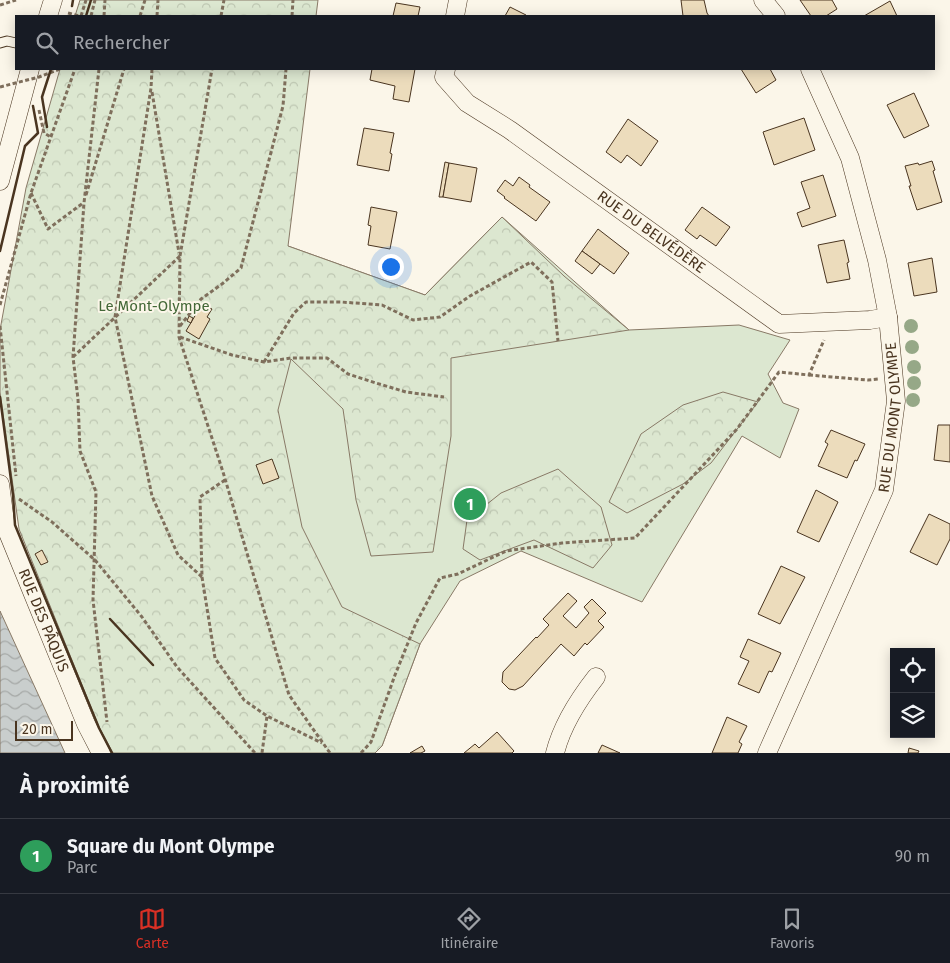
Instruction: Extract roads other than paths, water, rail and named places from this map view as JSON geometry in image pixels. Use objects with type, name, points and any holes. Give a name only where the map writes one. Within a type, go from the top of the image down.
[{"type":"street","points":[[48,15],[53,0]]},
{"type":"street","points":[[455,15],[458,0]]},
{"type":"street","points":[[763,0],[775,15]]},
{"type":"street","points":[[0,181],[30,70]]},
{"type":"street","name":"RUE DU BELVÉDÈRE","points":[[446,70],[444,77],[467,103],[510,130],[779,324],[870,320],[888,317]]},
{"type":"street","name":"RUE DU MONT OLYMPE","points":[[766,753],[884,490],[896,400],[888,317],[877,260],[850,158],[810,70]]},
{"type":"street","name":"RUE DES PÂQUIS","points":[[8,482],[6,528],[86,724],[101,753]]},
{"type":"street","points":[[555,753],[559,738],[578,700],[596,677]]},
{"type":"lane","points":[[0,43],[7,41],[15,43]]},
{"type":"water","points":[[0,611],[65,753],[0,753]]},
{"type":"place","name":"Square du Mont Olympe","points":[[470,504]]},
{"type":"park label","name":"Le Mont-Olympe","points":[[154,306]]}]
